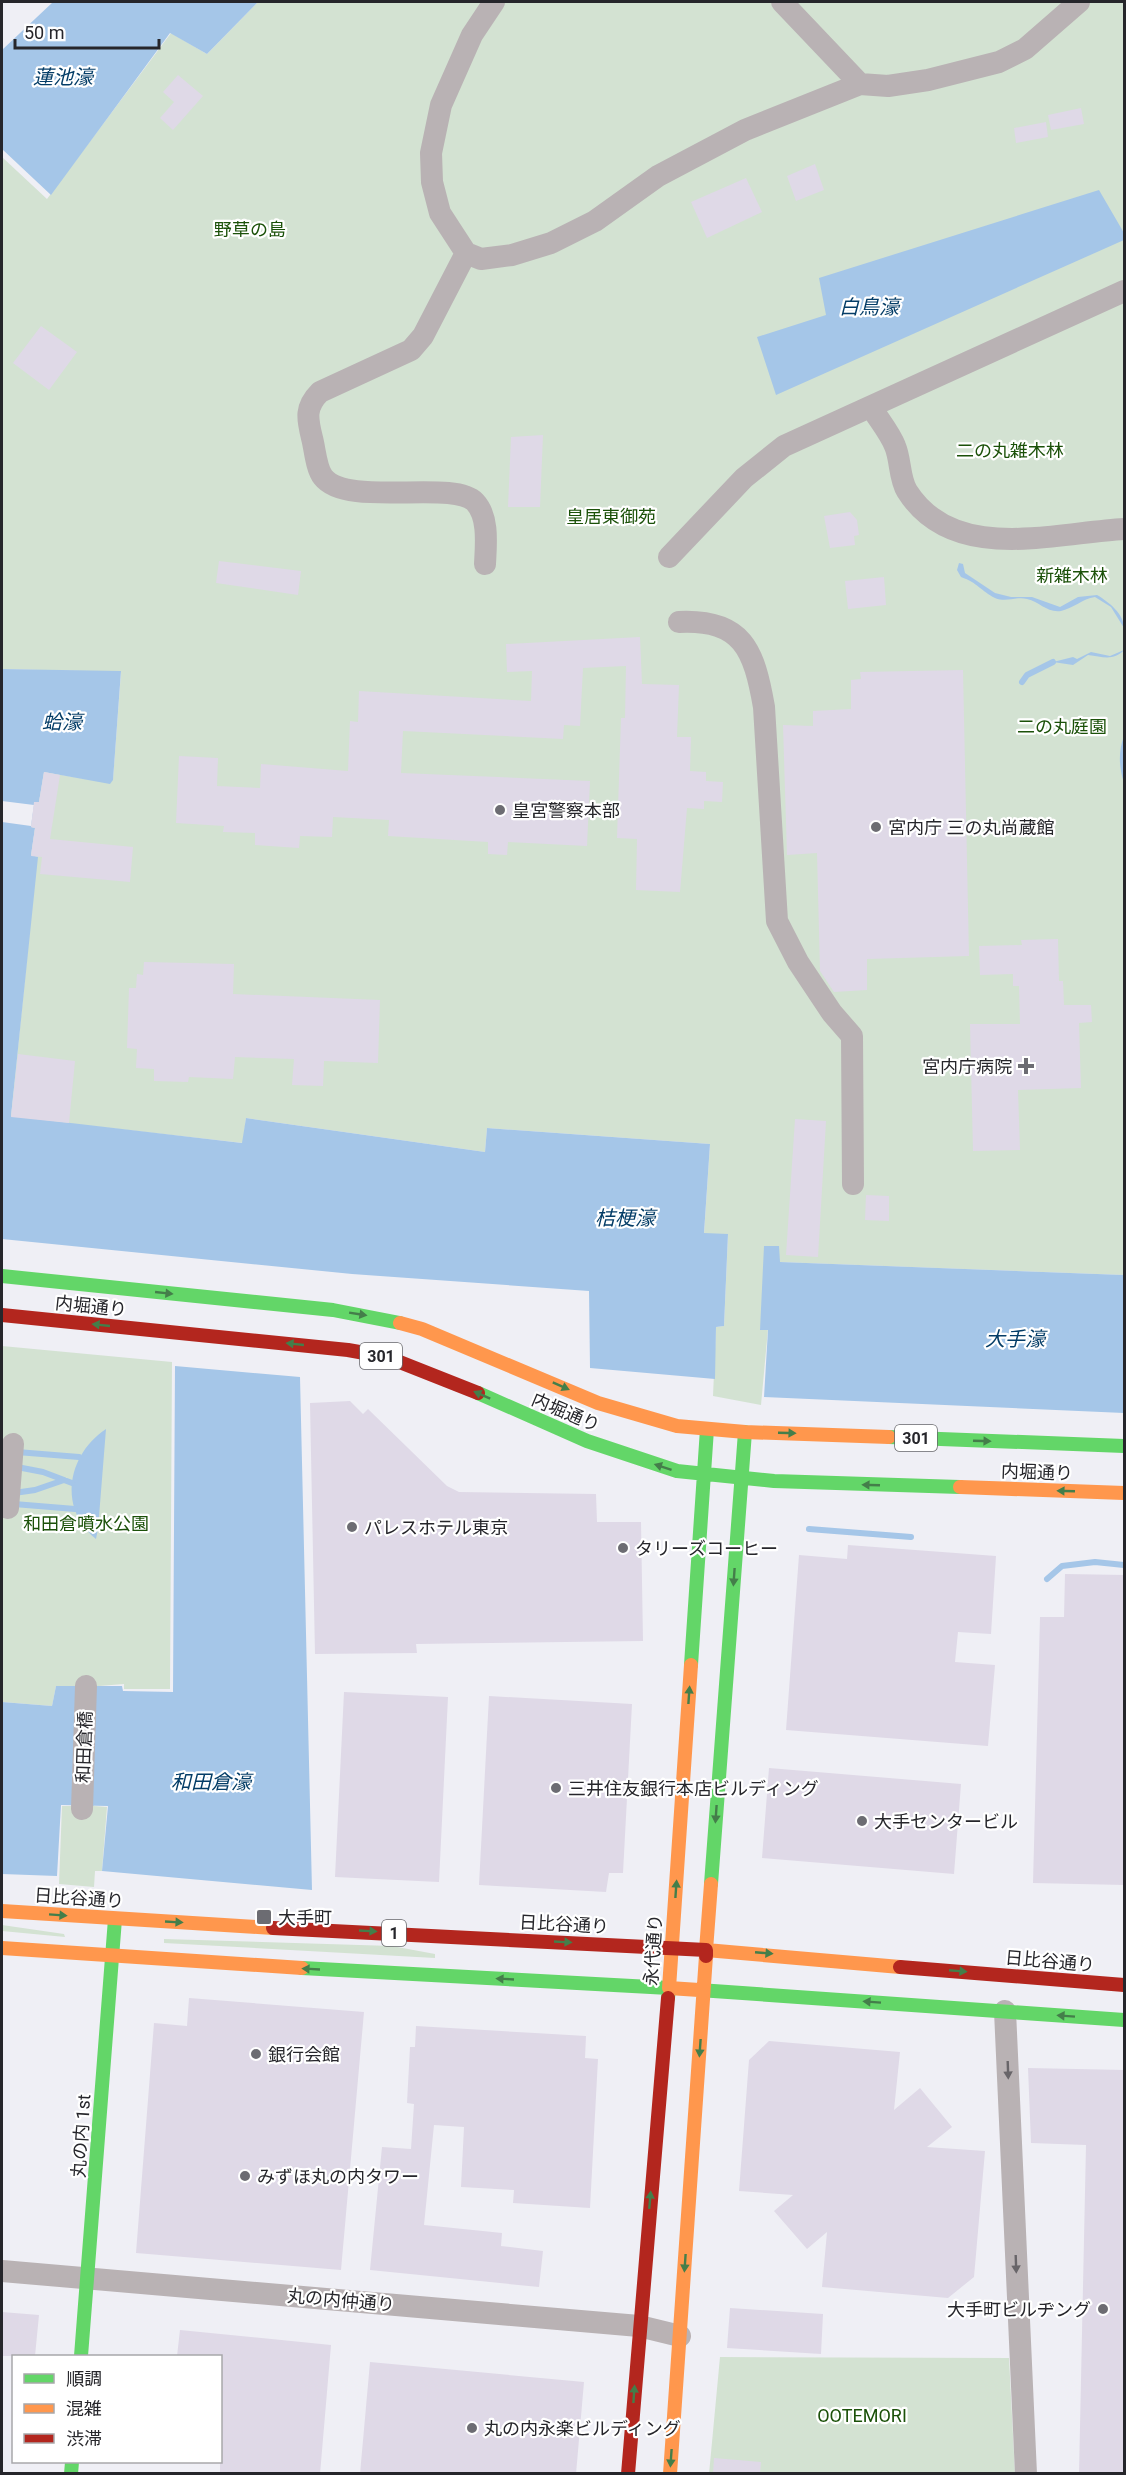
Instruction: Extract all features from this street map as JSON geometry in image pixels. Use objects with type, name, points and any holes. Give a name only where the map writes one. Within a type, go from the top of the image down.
[{"type":"main road","name":"内堀通り","points":[[2,1276],[333,1310],[388,1319],[433,1334],[598,1403],[677,1426],[745,1432],[1125,1446]]},
{"type":"main road","name":"内堀通り","points":[[2,1315],[348,1350],[387,1357],[453,1382],[587,1441],[672,1470],[774,1481],[1125,1493]]},
{"type":"main road","name":"永代通り","points":[[628,2474],[669,1988],[707,1429]]},
{"type":"main road","points":[[670,2474],[745,1432]]},
{"type":"main road","name":"日比谷通り","points":[[2,1911],[706,1950],[1062,1982],[1125,1985]]},
{"type":"main road","name":"丸の内 1st","points":[[81,2355],[115,1919]]},
{"type":"main road","name":"1","points":[[2,1948],[113,1957],[669,1988]]},
{"type":"main road","points":[[669,1988],[1125,2020]]},
{"type":"street","points":[[494,2],[472,35],[441,105],[431,153],[432,182],[440,213],[466,253],[481,259],[512,255],[550,243],[595,221],[658,176],[746,130],[860,84],[888,86],[928,80],[999,62],[1024,49],[1079,2]]},
{"type":"street","points":[[782,2],[860,84]]},
{"type":"street","points":[[466,253],[423,336],[411,350],[320,392],[310,402],[307,419],[321,476],[334,487],[357,491],[457,494],[474,500],[483,516],[486,537],[485,564]]},
{"type":"street","points":[[669,557],[744,478],[784,446],[1125,291]]},
{"type":"street","points":[[871,407],[895,446],[905,488],[915,503],[945,528],[972,537],[1012,538],[1125,529]]},
{"type":"street","points":[[679,622],[720,624],[744,645],[758,673],[764,707],[777,921],[798,962],[832,1013],[852,1036],[853,1184]]},
{"type":"street","points":[[9,1495],[13,1444]]},
{"type":"street","name":"和田倉橋","points":[[82,1809],[86,1686]]},
{"type":"street","points":[[1005,2011],[1026,2474]]},
{"type":"street","name":"丸の内仲通り","points":[[2,2271],[639,2326],[680,2336]]},
{"type":"green space","name":"皇居東御苑","points":[[258,2],[1124,2],[1124,1275],[779,1262],[779,1246],[760,1330],[768,1329],[761,1405],[713,1396],[716,1327],[724,1326],[728,1235],[704,1234],[710,1144],[487,1128],[485,1152],[246,1118],[243,1143],[11,1117],[37,857],[31,856],[35,828],[31,827],[35,802],[39,802],[44,772],[110,783],[113,779],[121,672],[2,669],[2,157],[47,199],[171,33],[207,54]]},
{"type":"green space","name":"和田倉噴水公園","points":[[2,1346],[172,1362],[170,1689],[124,1689],[124,1684],[99,1686],[94,1806],[107,1807],[102,1871],[95,1871],[94,1887],[59,1884],[62,1806],[71,1806],[76,1686],[56,1686],[52,1706],[2,1702]]},
{"type":"green space","points":[[2,1925],[64,1934],[65,1937],[2,1931]]},
{"type":"green space","points":[[164,1939],[392,1946],[435,1954],[435,1958],[164,1943]]},
{"type":"green space","name":"OOTEMORI","points":[[720,2357],[1009,2358],[1015,2473],[709,2474]]},
{"type":"water","name":"蓮池濠","points":[[53,2],[258,2],[207,54],[170,33],[51,195],[2,149],[2,50]]},
{"type":"water","name":"白鳥濠","points":[[1099,190],[1124,233],[1124,240],[776,395],[757,337],[826,315],[819,278]]},
{"type":"water","points":[[959,563],[963,564],[965,573],[995,593],[1011,597],[1032,597],[1060,607],[1078,597],[1097,595],[1119,613],[1124,628],[1111,607],[1095,597],[1061,611],[1048,609],[1027,599],[995,598],[961,577],[957,570]]},
{"type":"water","points":[[1124,650],[1112,657],[1088,655],[1073,665],[1053,662],[1073,657],[1077,659],[1091,652],[1110,656]]},
{"type":"water","name":"桔梗濠","points":[[2,669],[121,671],[113,780],[110,784],[44,772],[39,802],[35,802],[31,827],[35,828],[31,855],[38,857],[11,1116],[242,1143],[246,1118],[485,1152],[487,1128],[710,1144],[704,1233],[728,1234],[724,1326],[716,1327],[715,1379],[590,1368],[589,1291],[352,1274],[2,1239]]},
{"type":"water","points":[[1124,736],[1124,783],[1120,760]]},
{"type":"water","name":"大手濠","points":[[764,1246],[779,1246],[780,1262],[1124,1275],[1124,1413],[764,1397],[768,1330],[760,1330]]},
{"type":"water","name":"和田倉濠","points":[[175,1366],[300,1377],[312,1890],[102,1871],[108,1806],[61,1805],[57,1876],[2,1874],[2,1702],[52,1706],[56,1686],[122,1686],[123,1691],[173,1692]]},
{"type":"water","points":[[106,1429],[96,1539],[84,1526],[76,1512],[72,1497],[72,1482],[83,1452]]},
{"type":"pier","points":[[2,801],[34,805],[31,826],[2,822]]},
{"type":"building","points":[[178,75],[203,96],[173,130],[160,118],[174,102],[163,92]]},
{"type":"building","points":[[1081,108],[1084,124],[1051,130],[1048,115]]},
{"type":"building","points":[[1046,122],[1048,137],[1016,143],[1014,128]]},
{"type":"building","points":[[815,164],[824,190],[796,201],[787,176]]},
{"type":"building","points":[[746,178],[762,212],[707,238],[691,202]]},
{"type":"building","points":[[41,326],[77,352],[49,390],[13,363]]},
{"type":"building","points":[[543,435],[540,507],[508,507],[511,437]]},
{"type":"building","points":[[850,512],[857,520],[859,535],[854,536],[855,545],[830,548],[824,516]]},
{"type":"building","points":[[219,561],[301,571],[298,595],[216,583]]},
{"type":"building","points":[[884,577],[886,605],[848,609],[845,581]]},
{"type":"building","points":[[640,637],[642,684],[679,685],[677,737],[691,737],[690,771],[706,772],[706,781],[723,782],[722,802],[704,801],[704,809],[687,808],[680,892],[636,890],[637,839],[617,838],[621,718],[625,718],[626,666],[583,668],[580,726],[564,725],[563,739],[403,731],[401,773],[590,781],[587,846],[508,842],[507,855],[488,854],[488,842],[388,836],[389,820],[333,817],[332,837],[300,836],[299,848],[255,845],[255,833],[223,832],[224,826],[176,823],[179,756],[218,758],[217,786],[260,788],[261,764],[348,771],[350,721],[358,722],[359,691],[531,701],[532,671],[507,672],[506,644]]},
{"type":"building","name":"宮内庁 三の丸尚蔵館","points":[[963,670],[969,956],[867,959],[867,990],[834,992],[820,971],[817,853],[787,855],[783,725],[813,726],[813,711],[851,709],[851,680],[861,679],[860,672]]},
{"type":"building","points":[[44,772],[60,775],[50,839],[133,847],[130,882],[40,874],[42,857],[31,856],[35,828],[31,827],[34,802],[39,802]]},
{"type":"building","name":"宮内庁病院","points":[[1058,939],[1059,981],[1063,981],[1064,1005],[1091,1005],[1092,1022],[1079,1023],[1081,1088],[1018,1090],[1020,1150],[973,1151],[970,1024],[1020,1024],[1019,986],[1013,986],[1013,974],[980,975],[979,946],[1022,945],[1021,940]]},
{"type":"building","points":[[144,962],[234,964],[233,994],[380,1000],[378,1063],[324,1061],[323,1086],[292,1085],[294,1059],[235,1057],[233,1079],[189,1077],[188,1082],[154,1081],[154,1069],[136,1068],[137,1049],[127,1048],[129,988],[136,988],[137,974],[143,975]]},
{"type":"building","points":[[18,1054],[75,1061],[69,1123],[11,1117]]},
{"type":"building","points":[[795,1119],[826,1121],[818,1257],[786,1255]]},
{"type":"building","points":[[866,1195],[889,1196],[889,1221],[865,1220]]},
{"type":"building","points":[[350,1401],[363,1414],[368,1409],[447,1486],[459,1492],[596,1494],[597,1522],[641,1522],[643,1641],[416,1644],[417,1653],[315,1654],[310,1403]]},
{"type":"building","points":[[848,1545],[996,1556],[991,1634],[958,1632],[955,1662],[995,1665],[988,1746],[786,1730],[799,1555],[847,1559]]},
{"type":"building","points":[[1065,1574],[1125,1575],[1125,1885],[1033,1883],[1040,1617],[1064,1617]]},
{"type":"building","points":[[344,1692],[448,1697],[439,1882],[335,1877]]},
{"type":"building","name":"三井住友銀行本店ビルディング","points":[[489,1696],[632,1704],[623,1873],[609,1873],[606,1892],[479,1885]]},
{"type":"building","name":"大手センタービル","points":[[769,1768],[961,1784],[954,1874],[762,1858]]},
{"type":"building","name":"みずほ丸の内タワー","points":[[189,1998],[364,2012],[341,2270],[136,2253],[154,2023],[187,2026]]},
{"type":"building","points":[[416,2026],[586,2036],[585,2058],[598,2059],[590,2208],[513,2203],[514,2190],[461,2187],[464,2127],[434,2125],[424,2225],[502,2233],[501,2246],[543,2251],[539,2287],[370,2270],[382,2147],[411,2149],[414,2104],[407,2103],[410,2047],[415,2047]]},
{"type":"building","points":[[769,2041],[900,2052],[894,2110],[920,2088],[952,2127],[927,2147],[985,2151],[974,2277],[948,2298],[822,2287],[827,2232],[807,2249],[774,2211],[793,2195],[739,2191],[749,2060]]},
{"type":"building","name":"大手町ビルヂング","points":[[1028,2068],[1125,2070],[1125,2474],[1079,2474],[1086,2145],[1031,2143]]},
{"type":"building","points":[[730,2308],[823,2314],[821,2354],[727,2348]]},
{"type":"building","points":[[2,2312],[39,2315],[35,2355],[2,2356]]},
{"type":"building","points":[[180,2330],[331,2345],[320,2474],[220,2474],[220,2463],[222,2463],[222,2355],[177,2355]]},
{"type":"building","name":"丸の内永楽ビルディング","points":[[370,2362],[584,2382],[576,2474],[360,2474]]},
{"type":"building","points":[[714,2458],[761,2462],[760,2474],[713,2474]]},
{"type":"waterway","points":[[1022,682],[1027,675],[1053,662]]},
{"type":"waterway","points":[[17,1452],[79,1457]]},
{"type":"waterway","points":[[17,1467],[43,1472],[72,1483]]},
{"type":"waterway","points":[[14,1493],[35,1490],[64,1480]]},
{"type":"waterway","points":[[14,1504],[75,1509]]},
{"type":"waterway","points":[[809,1529],[911,1537]]},
{"type":"waterway","points":[[1047,1579],[1062,1566],[1095,1562],[1124,1565]]},
{"type":"traffic: fast","points":[[2,1276],[333,1310],[400,1323]]},
{"type":"traffic: fast","points":[[478,1393],[587,1441],[677,1471],[774,1481],[960,1487]]},
{"type":"traffic: fast","points":[[691,1665],[707,1429]]},
{"type":"traffic: fast","points":[[711,1884],[745,1432]]},
{"type":"traffic: fast","points":[[889,1437],[1124,1446]]},
{"type":"traffic: fast","points":[[81,2355],[115,1919]]},
{"type":"traffic: fast","points":[[302,1968],[669,1988],[668,1998]]},
{"type":"traffic: fast","points":[[699,1990],[1124,2020]]},
{"type":"traffic: fast","points":[[71,2474],[72,2463]]},
{"type":"traffic: slow","points":[[400,1323],[422,1329],[598,1403],[677,1426],[745,1432],[889,1437]]},
{"type":"traffic: slow","points":[[960,1487],[1124,1493]]},
{"type":"traffic: slow","points":[[691,1665],[669,1988],[699,1990]]},
{"type":"traffic: slow","points":[[711,1884],[706,1950],[900,1967]]},
{"type":"traffic: slow","points":[[2,1911],[273,1928]]},
{"type":"traffic: slow","points":[[2,1948],[302,1968]]},
{"type":"traffic: slow","points":[[670,2474],[706,1956]]},
{"type":"traffic: jam","points":[[2,1315],[348,1350],[387,1357],[478,1393]]},
{"type":"traffic: jam","points":[[273,1928],[706,1950],[706,1956]]},
{"type":"traffic: jam","points":[[900,1967],[1124,1985]]},
{"type":"traffic: jam","points":[[628,2474],[668,1998]]},
{"type":"place","name":"皇宮警察本部","points":[[500,810]]},
{"type":"place","name":"宮内庁 三の丸尚蔵館","points":[[876,827]]},
{"type":"place","name":"宮内庁病院","points":[[1026,1066]]},
{"type":"place","name":"パレスホテル東京","points":[[352,1527]]},
{"type":"place","name":"タリーズコーヒー","points":[[623,1548]]},
{"type":"place","name":"三井住友銀行本店ビルディング","points":[[556,1788]]},
{"type":"place","name":"大手センタービル","points":[[862,1821]]},
{"type":"place","name":"大手町","points":[[264,1917]]},
{"type":"place","name":"銀行会館","points":[[256,2054]]},
{"type":"place","name":"みずほ丸の内タワー","points":[[245,2176]]},
{"type":"place","name":"大手町ビルヂング","points":[[1103,2309]]},
{"type":"place","name":"丸の内永楽ビルディング","points":[[472,2428]]},
{"type":"park label","name":"野草の島","points":[[250,229]]},
{"type":"park label","name":"二の丸雑木林","points":[[1010,450]]},
{"type":"park label","name":"新雑木林","points":[[1072,575]]},
{"type":"park label","name":"二の丸庭園","points":[[1062,726]]},
{"type":"water label","name":"蛤濠","points":[[62,722]]}]
